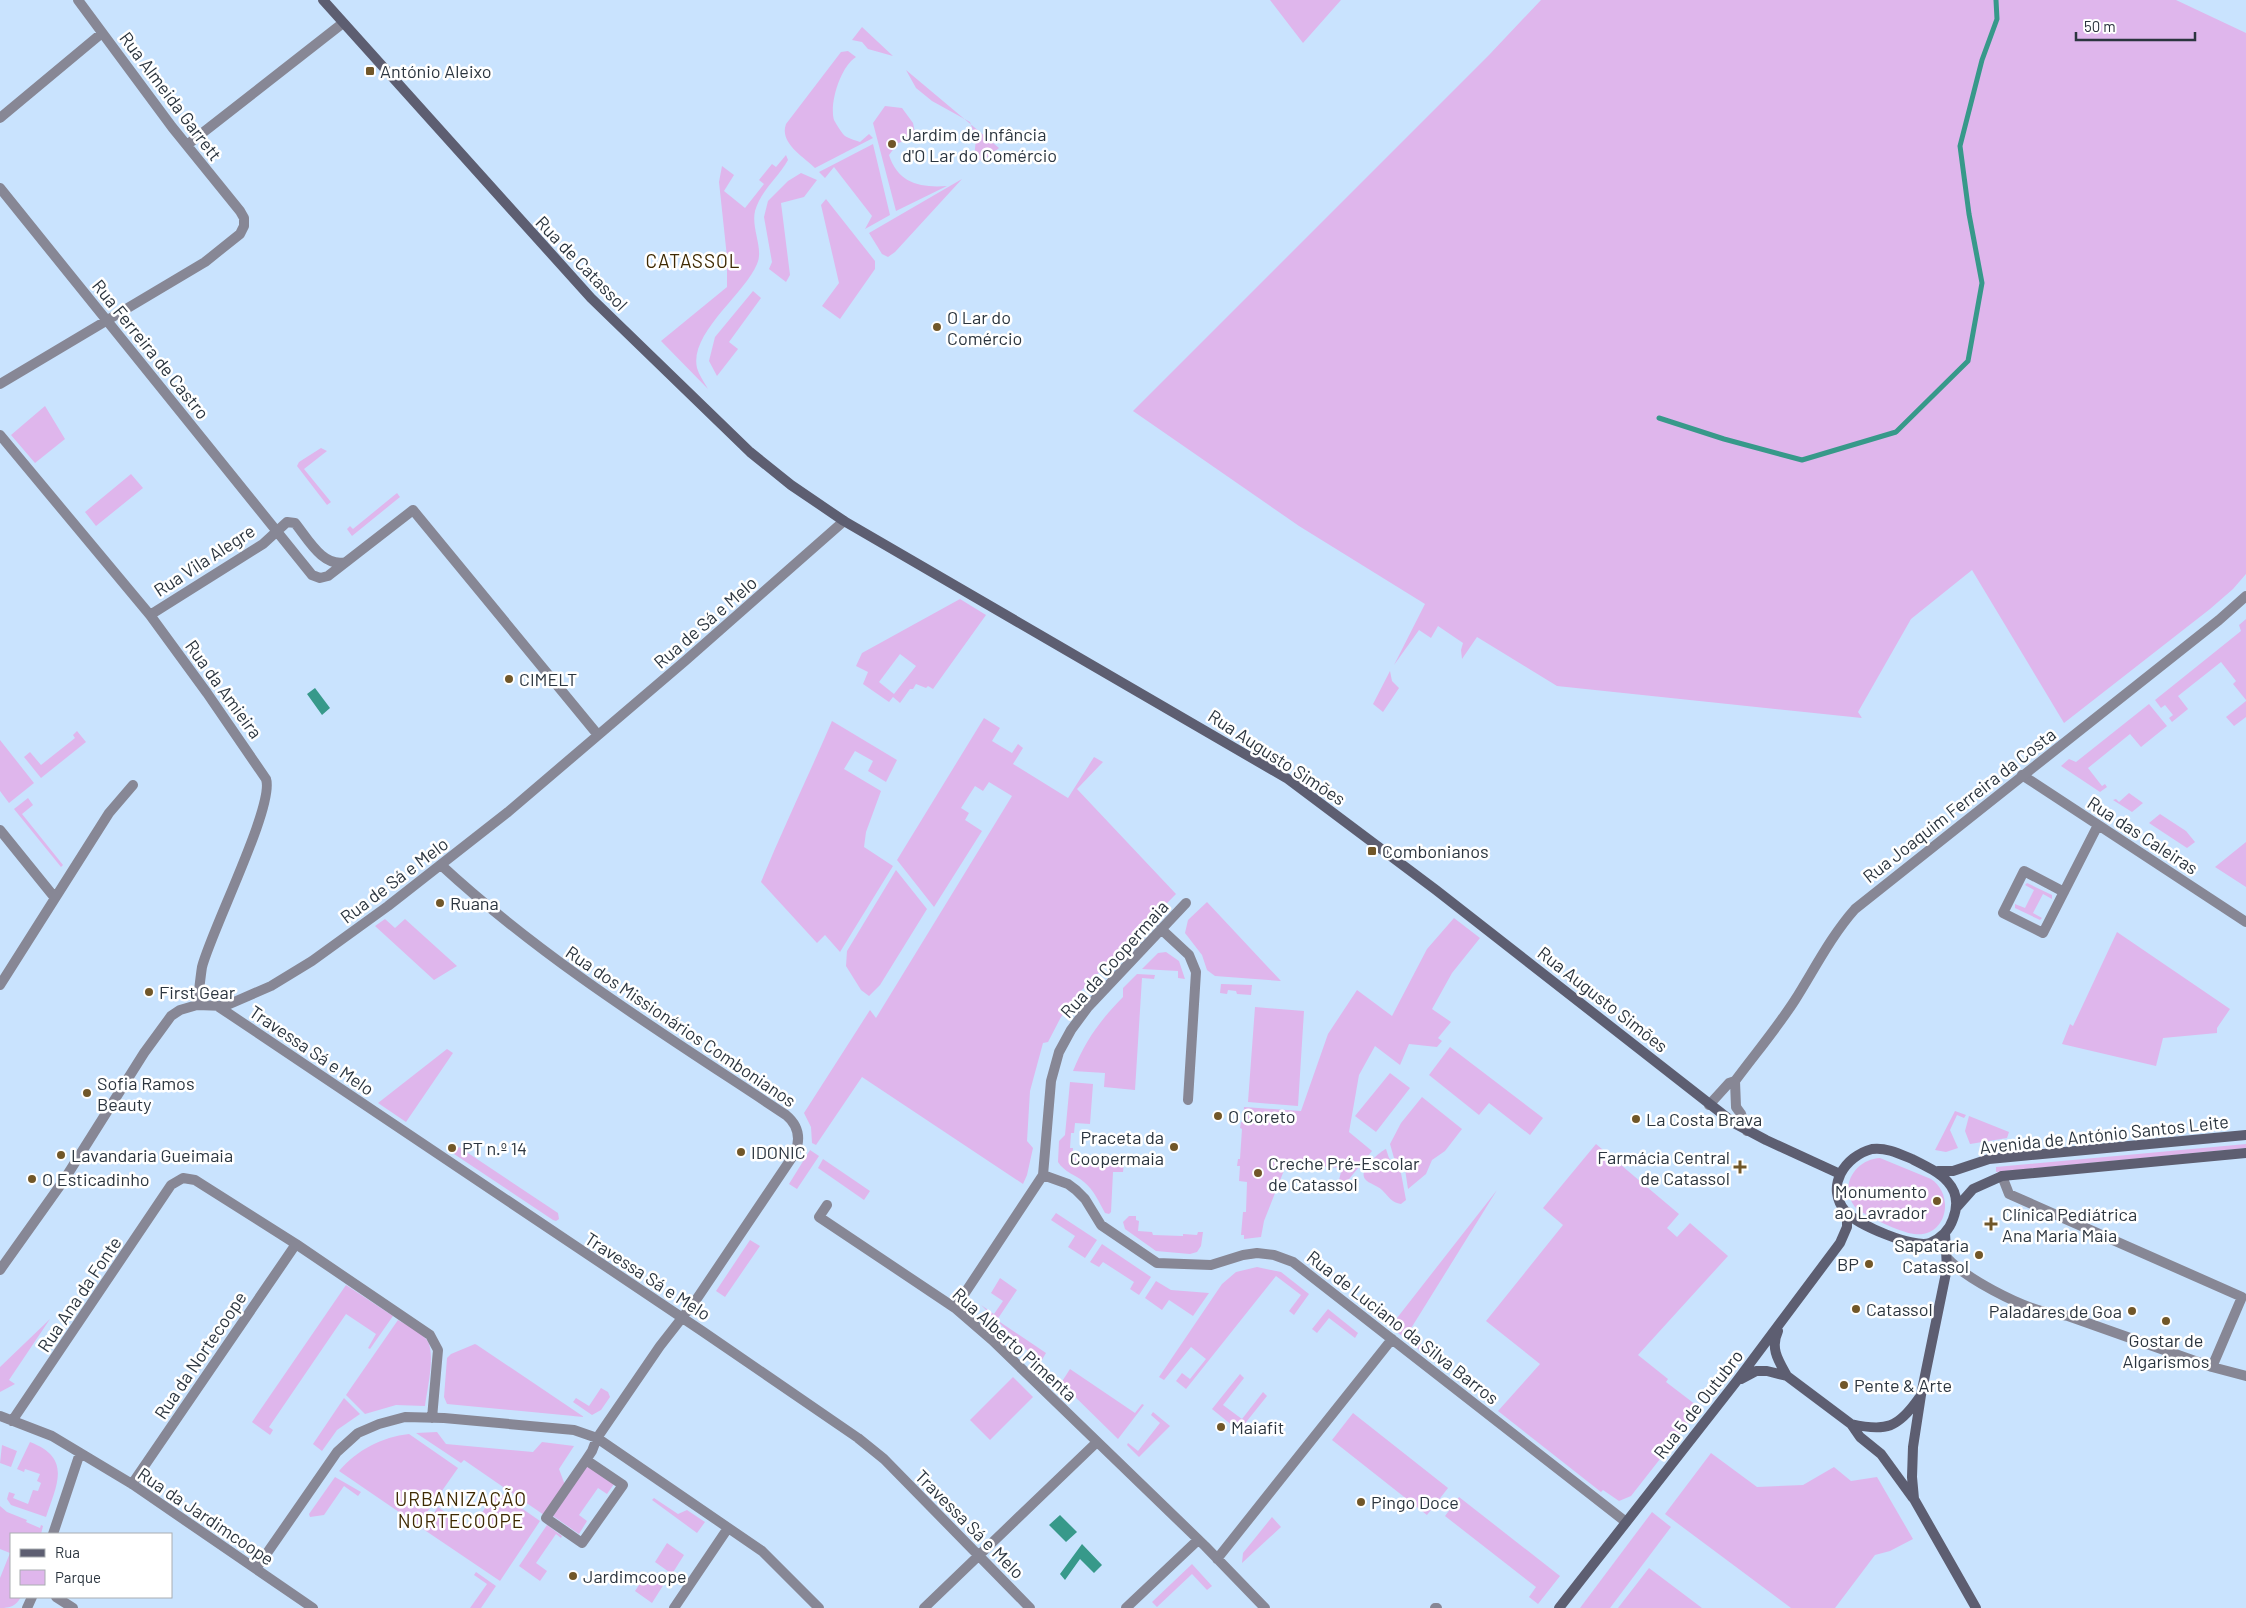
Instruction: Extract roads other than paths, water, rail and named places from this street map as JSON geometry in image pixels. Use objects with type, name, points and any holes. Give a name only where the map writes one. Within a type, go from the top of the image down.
[{"type":"main road","name":"Rua de Catassol","points":[[323,0],[591,298],[750,452],[791,486],[844,521]]},
{"type":"main road","name":"Rua Augusto Simões","points":[[844,521],[1288,779],[1436,890],[1638,1046],[1710,1105],[1747,1131],[1840,1174]]},
{"type":"main road","name":"Avenida de António Santos Leite","points":[[1938,1172],[1953,1171],[1990,1159],[2246,1136]]},
{"type":"main road","points":[[1876,1148],[1891,1151],[1938,1172],[1943,1175],[1954,1190],[1956,1208],[1950,1226],[1945,1233],[1926,1244],[1915,1244],[1901,1240],[1858,1221],[1846,1212],[1838,1191],[1840,1174],[1847,1162],[1855,1156],[1876,1148]]},
{"type":"main road","name":"Avenida de António Santos Leite","points":[[1956,1208],[1973,1189],[2002,1176],[2246,1153]]},
{"type":"main road","name":"Rua 5 de Outubro","points":[[1559,1608],[1736,1382],[1840,1243],[1846,1227],[1846,1212]]},
{"type":"main road","points":[[1914,1498],[1912,1457],[1921,1395],[1945,1280],[1948,1259],[1945,1233]]},
{"type":"main road","points":[[1784,1318],[1776,1336],[1774,1348],[1787,1376]]},
{"type":"main road","points":[[1736,1382],[1756,1371],[1767,1370],[1787,1376],[1851,1424],[1860,1437],[1881,1454],[1914,1498],[1976,1608]]},
{"type":"main road","points":[[1851,1424],[1876,1429],[1895,1425],[1907,1414],[1921,1395]]},
{"type":"street","name":"Rua Almeida Garrett","points":[[78,0],[244,218],[244,226],[240,234],[205,262],[108,321]]},
{"type":"street","points":[[187,145],[343,23]]},
{"type":"street","points":[[0,118],[102,33]]},
{"type":"street","name":"Rua Ferreira de Castro","points":[[0,188],[275,531],[315,577],[328,576],[351,559]]},
{"type":"street","points":[[0,384],[108,321]]},
{"type":"street","name":"Rua da Amieira","points":[[0,435],[150,614],[262,770],[268,784],[267,794],[253,836],[203,967],[197,1006]]},
{"type":"street","points":[[275,531],[284,524],[292,522],[328,561],[338,563],[351,559],[413,510],[598,735]]},
{"type":"street","name":"Rua de Sá e Melo","points":[[0,1270],[64,1180],[166,1020],[180,1010],[197,1006],[218,1007],[245,999],[305,965],[388,906],[508,812],[685,661],[844,521]]},
{"type":"street","name":"Rua Vila Alegre","points":[[150,614],[263,544],[275,531]]},
{"type":"street","name":"Rua Joaquim Ferreira da Costa","points":[[1710,1105],[1729,1083],[1735,1081],[1791,1006],[1837,932],[1855,910],[2022,775],[2219,620],[2246,596]]},
{"type":"street","name":"Rua das Caleiras","points":[[2022,775],[2246,922]]},
{"type":"street","points":[[0,984],[109,813],[134,785]]},
{"type":"street","points":[[2064,892],[2024,871],[2003,913],[2043,933],[2064,892],[2098,825]]},
{"type":"street","points":[[0,830],[55,898]]},
{"type":"street","name":"Rua dos Missionários Combonianos","points":[[441,865],[530,941],[587,982],[786,1115],[794,1124],[798,1138],[795,1153],[682,1318]]},
{"type":"street","name":"Rua da Coopermaia","points":[[955,1308],[1043,1175],[1048,1096],[1059,1052],[1078,1018],[1186,903]]},
{"type":"street","points":[[1162,929],[1189,955],[1196,972],[1188,1100]]},
{"type":"street","name":"Travessa Sá e Melo","points":[[218,1007],[682,1318],[864,1443],[884,1459],[1030,1608]]},
{"type":"street","points":[[1735,1081],[1736,1107],[1741,1114],[1747,1131]]},
{"type":"street","name":"Rua de Luciano da Silva Barros","points":[[1043,1175],[1076,1190],[1085,1199],[1101,1225],[1152,1261],[1211,1266],[1243,1255],[1257,1253],[1287,1259],[1300,1266],[1626,1522]]},
{"type":"street","points":[[2002,1176],[2009,1194],[2242,1297],[2212,1367]]},
{"type":"street","name":"Rua Ana da Fonte","points":[[12,1421],[171,1185],[183,1178],[194,1180],[296,1244]]},
{"type":"street","name":"Rua Alberto Pimenta","points":[[827,1205],[819,1217],[955,1308],[992,1340],[1198,1540],[1265,1608]]},
{"type":"street","points":[[296,1244],[433,1337],[438,1355],[432,1418]]},
{"type":"street","name":"Rua da Nortecoope","points":[[132,1484],[296,1244]]},
{"type":"street","points":[[1948,1259],[1955,1267],[1983,1285],[2043,1312],[2076,1318],[2212,1367],[2246,1376]]},
{"type":"street","points":[[586,1460],[623,1485],[582,1543],[546,1518],[592,1451],[597,1438],[660,1346],[682,1318]]},
{"type":"street","points":[[1217,1559],[1392,1339]]},
{"type":"street","name":"Rua da Jardimcoope","points":[[0,1416],[52,1436],[132,1484],[313,1608]]},
{"type":"street","points":[[256,1569],[332,1458],[350,1439],[364,1430],[386,1421],[405,1417],[432,1418],[574,1430],[597,1438],[762,1551],[819,1608]]},
{"type":"street","points":[[924,1608],[1097,1442]]},
{"type":"street","points":[[53,1533],[80,1453]]},
{"type":"street","points":[[674,1608],[728,1528]]},
{"type":"street","points":[[1126,1608],[1198,1540]]},
{"type":"street","points":[[57,1598],[72,1608]]},
{"type":"waterway","points":[[1659,418],[1724,439],[1802,460],[1896,432],[1968,361],[1982,283],[1969,214],[1960,146],[1982,60],[1997,19],[1996,0]]},
{"type":"place","name":"António Aleixo","points":[[370,71]]},
{"type":"place","name":"Jardim de Infância d'O Lar do Comércio","points":[[892,144]]},
{"type":"place","name":"O Lar do Comércio","points":[[937,327]]},
{"type":"place","name":"CIMELT","points":[[509,679]]},
{"type":"place","name":"Combonianos","points":[[1372,851]]},
{"type":"place","name":"Ruana","points":[[440,903]]},
{"type":"place","name":"First Gear","points":[[149,992]]},
{"type":"place","name":"Sofia Ramos Beauty","points":[[87,1093]]},
{"type":"place","name":"O Coreto","points":[[1218,1116]]},
{"type":"place","name":"La Costa Brava","points":[[1636,1119]]},
{"type":"place","name":"Praceta da Coopermaia","points":[[1174,1147]]},
{"type":"place","name":"PT n.º 14","points":[[452,1148]]},
{"type":"place","name":"IDONIC","points":[[741,1152]]},
{"type":"place","name":"Lavandaria Gueimaia","points":[[61,1155]]},
{"type":"place","name":"Farmácia Central de Catassol","points":[[1740,1167]]},
{"type":"place","name":"Creche Pré-Escolar de Catassol","points":[[1258,1173]]},
{"type":"place","name":"O Esticadinho","points":[[32,1179]]},
{"type":"place","name":"Monumento ao Lavrador","points":[[1937,1201]]},
{"type":"place","name":"Clínica Pediátrica Ana Maria Maia","points":[[1991,1224]]},
{"type":"place","name":"Sapataria Catassol","points":[[1979,1255]]},
{"type":"place","name":"BP","points":[[1869,1264]]},
{"type":"place","name":"Catassol","points":[[1856,1309]]},
{"type":"place","name":"Paladares de Goa","points":[[2132,1311]]},
{"type":"place","name":"Gostar de Algarismos","points":[[2166,1321]]},
{"type":"place","name":"Pente & Arte","points":[[1844,1385]]},
{"type":"place","name":"Maiafit","points":[[1221,1427]]},
{"type":"place","name":"Pingo Doce","points":[[1361,1502]]},
{"type":"place","name":"Jardimcoope","points":[[573,1576]]},
{"type":"district","name":"CATASSOL","points":[[693,260]]},
{"type":"district","name":"URBANIZAÇÃO NORTECOOPE","points":[[461,1509]]}]
